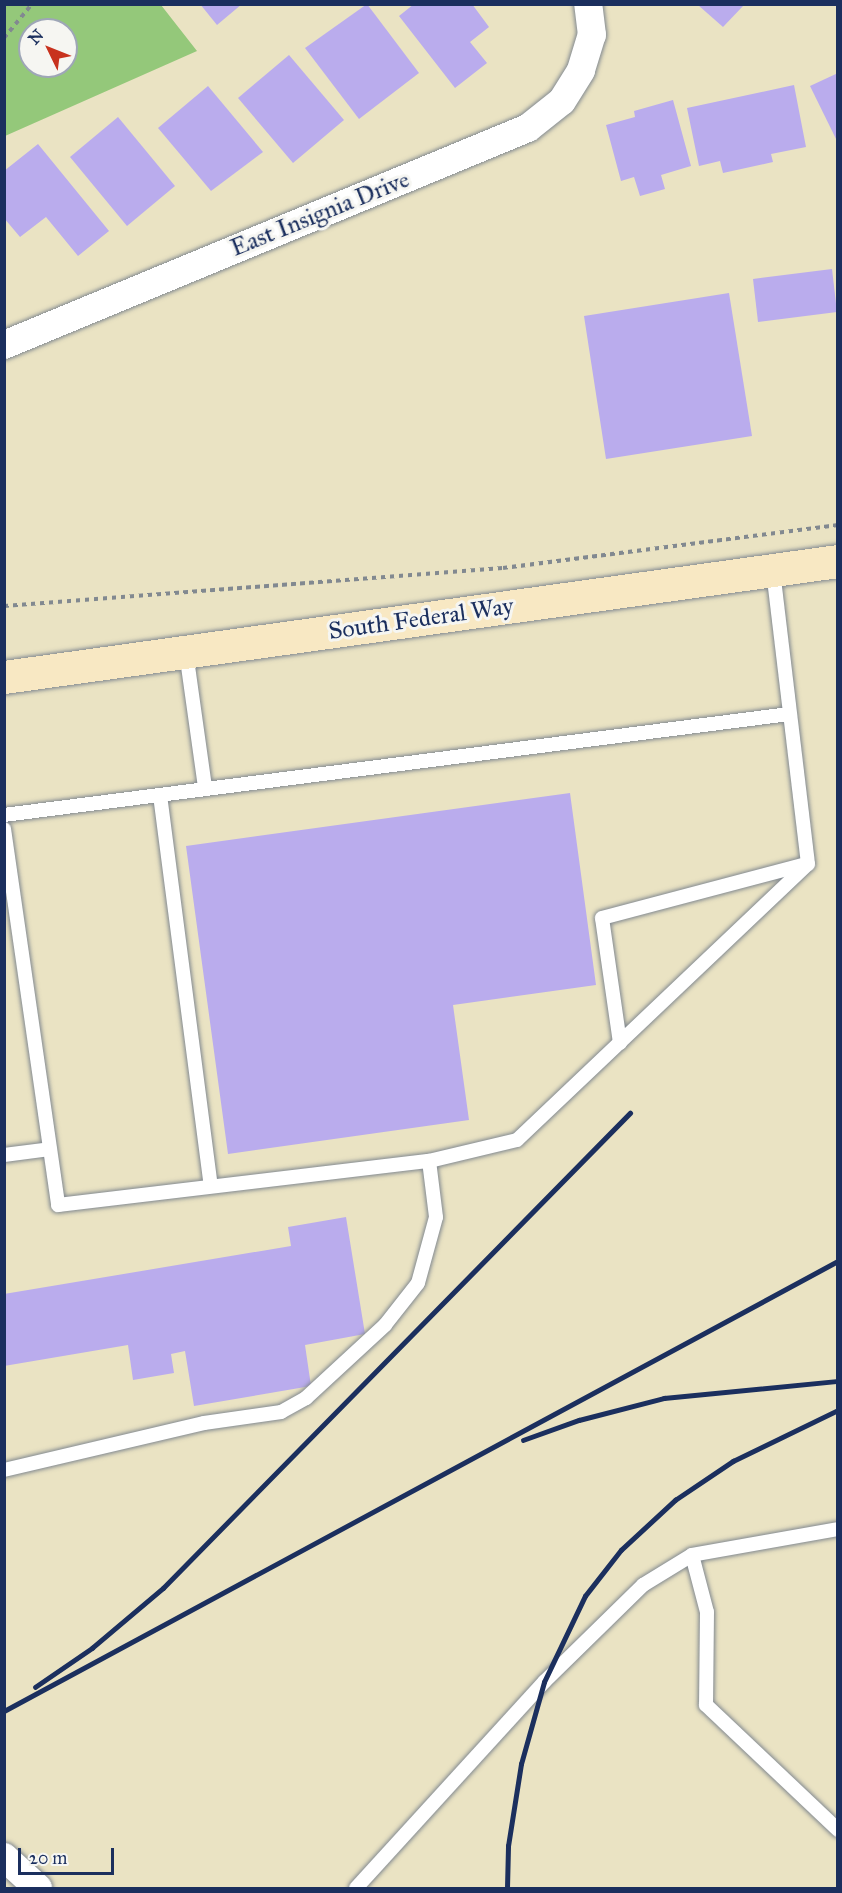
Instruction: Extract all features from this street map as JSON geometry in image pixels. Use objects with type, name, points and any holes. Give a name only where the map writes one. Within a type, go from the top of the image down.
[{"type":"main road","name":"South Federal Way","points":[[4,677],[837,561]]},
{"type":"street","name":"East Insignia Drive","points":[[4,345],[528,128],[562,101],[581,70],[592,35],[588,4]]},
{"type":"street","points":[[4,1857],[38,1888]]},
{"type":"lane","points":[[773,570],[808,864]]},
{"type":"lane","points":[[186,652],[205,789]]},
{"type":"lane","points":[[4,815],[789,714]]},
{"type":"lane","points":[[160,795],[210,1186]]},
{"type":"lane","points":[[4,829],[58,1205],[429,1161],[517,1140],[808,864]]},
{"type":"lane","points":[[620,1042],[602,918],[808,864]]},
{"type":"lane","points":[[4,1155],[50,1149]]},
{"type":"lane","points":[[4,1470],[204,1423],[281,1412],[306,1398],[385,1325],[418,1283],[436,1217],[429,1161]]},
{"type":"lane","points":[[356,1888],[543,1682],[643,1585],[692,1555],[837,1529]]},
{"type":"lane","points":[[692,1555],[707,1612],[706,1705],[837,1830]]},
{"type":"path","points":[[4,38],[32,4]]},
{"type":"path","points":[[4,606],[503,568],[837,525]]},
{"type":"green space","points":[[5,4],[161,5],[197,51],[5,136]]},
{"type":"building","points":[[200,4],[242,4],[217,25]]},
{"type":"building","points":[[367,4],[419,73],[359,119],[305,48]]},
{"type":"building","points":[[414,4],[472,4],[489,27],[470,42],[487,63],[455,88],[399,16]]},
{"type":"building","points":[[698,5],[744,5],[723,27]]},
{"type":"building","points":[[289,55],[344,120],[293,163],[238,98]]},
{"type":"building","points":[[838,73],[838,143],[810,86]]},
{"type":"building","points":[[794,85],[806,147],[771,154],[773,162],[723,173],[720,161],[699,166],[687,108]]},
{"type":"building","points":[[208,86],[263,152],[211,191],[158,128]]},
{"type":"building","points":[[673,100],[691,166],[661,175],[665,189],[640,196],[634,177],[621,181],[606,125],[635,117],[634,111]]},
{"type":"building","points":[[118,117],[175,186],[127,226],[70,157]]},
{"type":"building","points":[[38,144],[109,231],[78,256],[46,217],[20,237],[4,218],[4,171]]},
{"type":"building","points":[[832,269],[837,312],[758,322],[753,279]]},
{"type":"building","points":[[729,293],[752,436],[606,459],[584,316]]},
{"type":"building","points":[[570,793],[596,985],[453,1005],[469,1120],[228,1154],[186,846]]},
{"type":"building","points":[[346,1217],[365,1334],[305,1345],[311,1386],[194,1406],[185,1351],[171,1354],[174,1373],[133,1380],[128,1345],[4,1366],[4,1294],[291,1246],[288,1227]]},
{"type":"railway","points":[[35,1687],[92,1648],[163,1588],[630,1113]]},
{"type":"railway","points":[[4,1711],[838,1261]]},
{"type":"railway","points":[[523,1440],[579,1420],[664,1398],[838,1381]]},
{"type":"railway","points":[[507,1888],[508,1846],[521,1764],[544,1682],[585,1596],[621,1550],[675,1500],[733,1461],[838,1410]]}]
